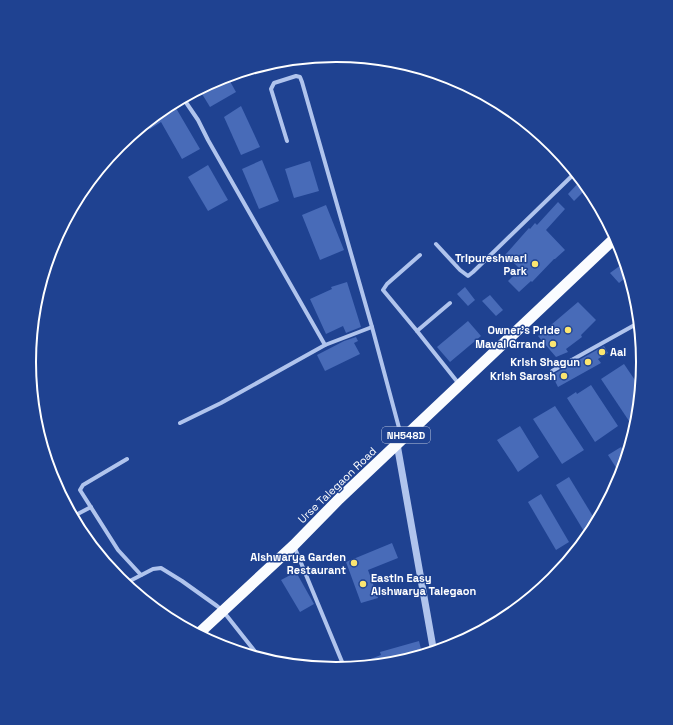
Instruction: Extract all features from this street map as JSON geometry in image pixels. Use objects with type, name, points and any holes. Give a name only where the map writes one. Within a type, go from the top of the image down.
[{"type":"highway","name":"Urse Talegaon Road","points":[[202,631],[294,545],[336,502],[611,242]]},
{"type":"street","points":[[287,141],[271,89],[274,83],[296,76],[300,77],[302,82],[372,326],[400,441],[433,647]]},
{"type":"street","points":[[186,102],[198,120],[325,345]]},
{"type":"street","points":[[436,244],[460,270],[468,276],[572,176]]},
{"type":"street","points":[[420,256],[387,284],[383,290],[459,385]]},
{"type":"street","points":[[417,331],[450,303]]},
{"type":"street","points":[[552,371],[634,325]]},
{"type":"street","points":[[180,423],[221,403],[325,345],[372,326]]},
{"type":"street","points":[[127,459],[83,485],[80,490],[118,550],[141,575]]},
{"type":"street","points":[[77,514],[91,507]]},
{"type":"street","points":[[294,545],[341,663]]},
{"type":"street","points":[[130,581],[152,568],[161,568],[182,581],[223,611],[255,652]]},
{"type":"building","points":[[230,82],[236,92],[210,107],[202,94]]},
{"type":"building","points":[[241,106],[260,147],[241,155],[224,117]]},
{"type":"building","points":[[176,109],[200,149],[182,159],[161,122],[150,129],[149,128],[154,124]]},
{"type":"building","points":[[262,160],[279,201],[259,209],[242,169]]},
{"type":"building","points":[[310,161],[319,191],[294,198],[285,169]]},
{"type":"building","points":[[208,165],[228,200],[208,211],[188,177]]},
{"type":"building","points":[[578,184],[584,194],[583,192],[574,201],[568,194]]},
{"type":"building","points":[[558,202],[565,209],[546,230],[565,250],[532,282],[531,281],[519,292],[508,281],[520,269],[505,255],[529,228],[530,229],[535,223],[537,225]]},
{"type":"building","points":[[326,205],[344,250],[320,260],[302,215]]},
{"type":"building","points":[[621,265],[625,278],[619,283],[610,273]]},
{"type":"building","points":[[347,282],[361,327],[346,333],[343,326],[326,334],[310,299],[332,289],[331,287]]},
{"type":"building","points":[[465,287],[475,300],[468,306],[457,294]]},
{"type":"building","points":[[490,295],[503,310],[496,316],[482,301]]},
{"type":"building","points":[[578,302],[596,320],[581,335],[582,337],[566,349],[568,352],[556,357],[538,336]]},
{"type":"building","points":[[468,321],[481,336],[450,362],[437,347]]},
{"type":"building","points":[[356,337],[358,341],[354,343],[360,354],[325,371],[317,355],[344,341]]},
{"type":"building","points":[[604,346],[608,353],[598,359],[601,363],[558,387],[552,375]]},
{"type":"building","points":[[624,364],[636,382],[631,419],[629,421],[601,379]]},
{"type":"building","points":[[591,385],[618,426],[595,442],[567,398],[576,392],[577,394]]},
{"type":"building","points":[[555,406],[584,450],[562,464],[533,419]]},
{"type":"building","points":[[520,426],[539,457],[518,472],[497,440]]},
{"type":"building","points":[[621,447],[623,451],[617,469],[608,455]]},
{"type":"building","points":[[569,477],[594,518],[584,532],[556,485]]},
{"type":"building","points":[[541,494],[569,542],[556,550],[528,502]]},
{"type":"building","name":"Eastin Easy Aishwarya Talegaon","points":[[392,543],[398,558],[368,570],[378,598],[361,603],[346,562]]},
{"type":"building","points":[[296,572],[314,604],[300,612],[281,580]]},
{"type":"building","points":[[419,641],[421,649],[419,649],[420,651],[414,653],[365,661],[381,655],[380,652]]},
{"type":"place","name":"Tripureshwari Park","points":[[535,264]]},
{"type":"place","name":"Owner's Pride","points":[[568,330]]},
{"type":"place","name":"Maval Grrand","points":[[553,344]]},
{"type":"place","name":"Aai","points":[[602,352]]},
{"type":"place","name":"Krish Shagun","points":[[588,362]]},
{"type":"place","name":"Krish Sarosh","points":[[564,376]]},
{"type":"place","name":"Aishwarya Garden Restaurant","points":[[354,563]]},
{"type":"place","name":"Eastin Easy Aishwarya Talegaon","points":[[363,584]]}]
